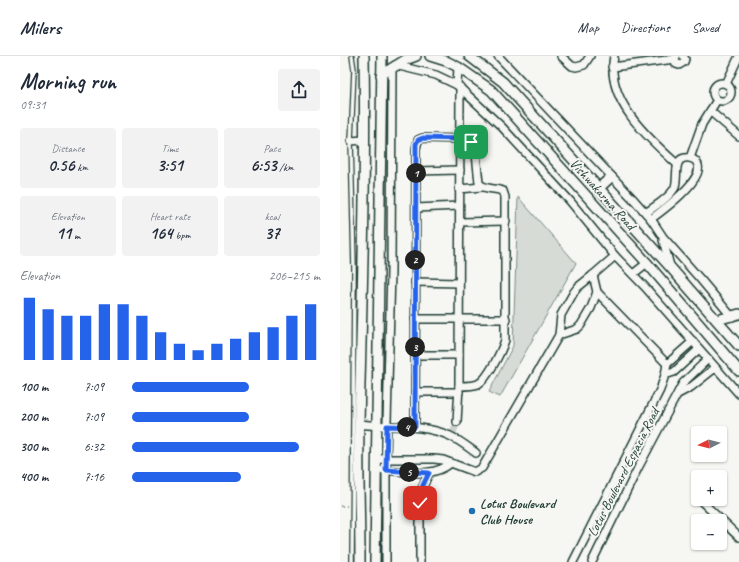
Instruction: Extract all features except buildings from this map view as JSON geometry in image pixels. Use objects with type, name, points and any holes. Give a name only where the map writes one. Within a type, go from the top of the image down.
[{"type":"street","points":[[360,562],[356,506],[363,269],[365,106],[364,56]]},
{"type":"street","points":[[374,562],[382,56]]},
{"type":"street","points":[[381,75],[405,60],[416,56]]},
{"type":"street","name":"Vishwakarma Road","points":[[430,56],[458,67],[491,90],[647,263],[738,369]]},
{"type":"street","name":"Vishwakarma Road","points":[[469,56],[503,82],[598,189],[671,268],[739,346]]},
{"type":"street","points":[[498,56],[578,139],[646,213],[662,237],[736,316]]},
{"type":"street","points":[[561,56],[572,66],[576,67],[584,64],[590,56]]},
{"type":"street","points":[[614,56],[612,67],[614,79],[630,117],[659,148],[677,164]]},
{"type":"street","points":[[612,67],[676,58],[676,64],[679,65],[685,60],[683,56]]},
{"type":"street","points":[[726,84],[739,56]]},
{"type":"street","points":[[394,66],[436,75],[459,86],[502,126],[570,201],[615,256],[633,274],[739,394]]},
{"type":"street","points":[[386,562],[386,459],[394,66]]},
{"type":"street","points":[[457,422],[459,389],[460,222],[458,67]]},
{"type":"street","points":[[718,83],[726,84],[729,86],[731,92],[729,98],[727,100],[717,100],[712,93],[714,87],[718,83]]},
{"type":"street","points":[[731,92],[739,89]]},
{"type":"street","points":[[690,158],[701,127],[717,100]]},
{"type":"street","points":[[710,111],[739,136]]},
{"type":"street","points":[[415,427],[416,149],[418,140],[423,138],[460,139],[475,144],[478,180],[482,187]]},
{"type":"street","points":[[352,141],[364,140]]},
{"type":"street","points":[[646,213],[674,189],[677,181],[677,164],[685,158],[694,159],[700,169],[696,178],[678,197],[651,219]]},
{"type":"street","points":[[416,171],[460,170]]},
{"type":"street","points":[[598,189],[612,176]]},
{"type":"street","points":[[415,392],[459,389],[480,383],[484,379],[503,347],[505,340],[506,198],[503,191],[482,187],[460,189]]},
{"type":"street","points":[[416,208],[459,206]]},
{"type":"street","points":[[460,222],[506,221]]},
{"type":"street","points":[[662,237],[671,268]]},
{"type":"street","points":[[376,459],[434,459],[452,463],[475,472],[482,468],[559,335],[561,315],[574,292],[615,256]]},
{"type":"street","points":[[633,274],[647,263]]},
{"type":"street","points":[[559,335],[571,332],[581,325],[591,308],[596,297],[593,275]]},
{"type":"street","points":[[415,282],[459,283]]},
{"type":"street","points":[[596,292],[667,364]]},
{"type":"street","points":[[717,320],[736,316]]},
{"type":"street","points":[[415,319],[506,319]]},
{"type":"street","points":[[573,562],[660,390],[667,364],[693,341]]},
{"type":"street","points":[[665,375],[674,372],[699,349]]},
{"type":"street","points":[[730,360],[739,350]]},
{"type":"street","points":[[415,355],[459,355]]},
{"type":"street","name":"Lotus Boulevard Espacia Road","points":[[592,562],[638,468],[678,394],[687,379],[708,359]]},
{"type":"street","points":[[678,394],[692,387],[715,368]]},
{"type":"street","points":[[359,424],[415,427],[435,430],[452,435],[476,452]]},
{"type":"street","points":[[376,470],[429,473],[443,469],[452,463]]},
{"type":"street","points":[[420,562],[420,493],[429,473]]},
{"type":"street","points":[[706,506],[739,537]]},
{"type":"lane","points":[[352,56],[354,70],[352,141],[356,506],[352,562]]},
{"type":"path","points":[[340,506],[356,506]]},
{"type":"shaded area","points":[[518,197],[576,263],[500,397],[489,392],[513,346]]},
{"type":"tunnel","points":[[453,433],[457,422]]},
{"type":"place","name":"Lotus Boulevard Club House","points":[[472,511]]},
{"type":"route","points":[[420,503],[420,493],[429,473],[386,470],[387,426],[415,427],[416,144],[418,140],[423,138],[460,139],[471,142]]}]
